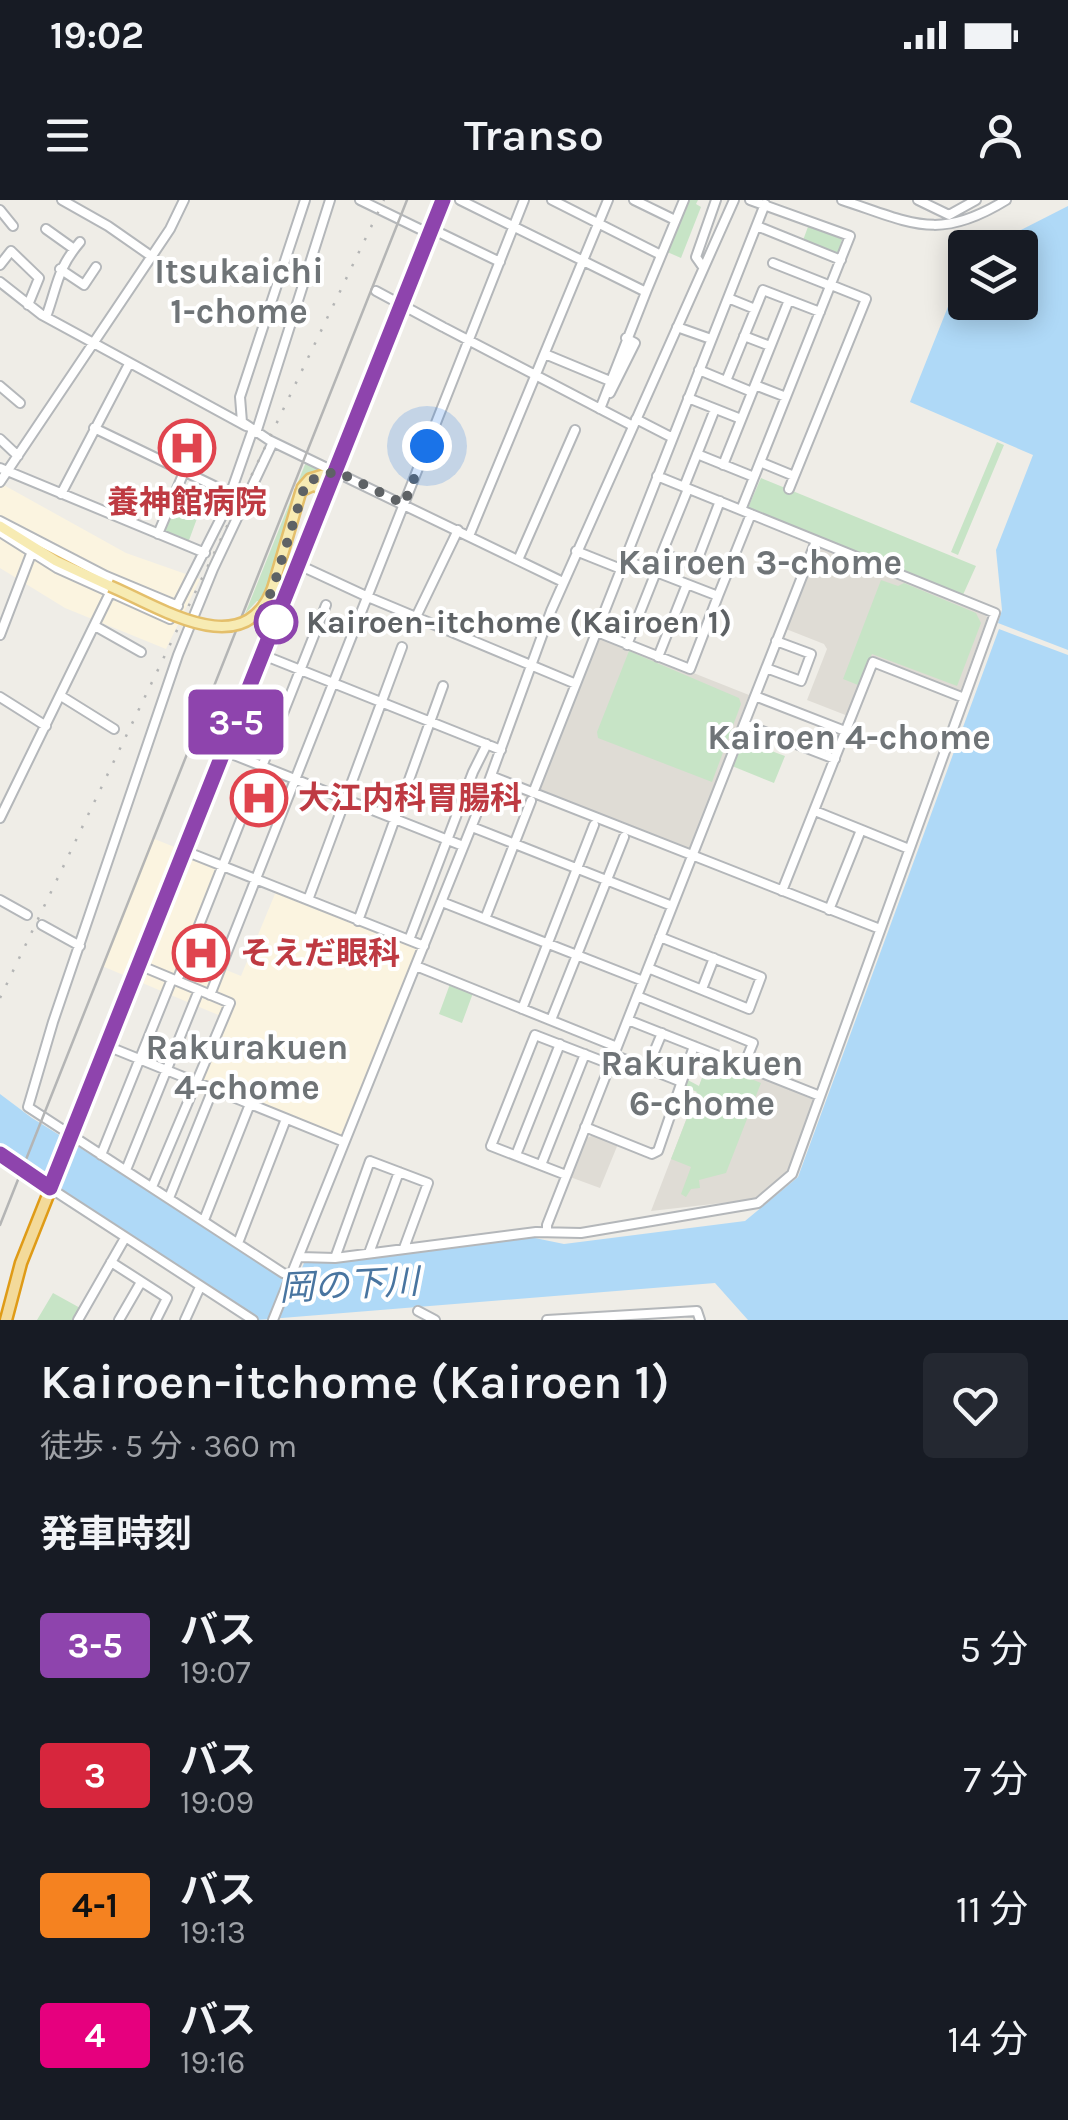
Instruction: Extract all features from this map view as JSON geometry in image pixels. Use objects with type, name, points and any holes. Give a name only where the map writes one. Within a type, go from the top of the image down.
[{"type":"highway","points":[[6,1320],[16,1276],[51,1186],[443,200]]},
{"type":"main road","points":[[0,526],[110,590],[200,624],[216,628],[237,626],[255,616],[273,587],[299,496],[310,479],[336,471]]},
{"type":"main road","points":[[299,496],[309,486],[319,486],[328,492]]},
{"type":"main road","points":[[0,1154],[51,1186]]},
{"type":"street","points":[[62,200],[151,256]]},
{"type":"street","points":[[0,482],[4,470],[18,456],[184,200]]},
{"type":"street","points":[[251,430],[239,415],[240,398],[305,200]]},
{"type":"street","points":[[0,526],[30,554],[170,619],[231,494],[330,200]]},
{"type":"street","points":[[360,200],[500,262]]},
{"type":"street","points":[[460,200],[646,292]]},
{"type":"street","points":[[210,995],[524,200]]},
{"type":"street","points":[[552,200],[661,255]]},
{"type":"street","points":[[470,536],[608,200]]},
{"type":"street","points":[[634,200],[675,220]]},
{"type":"street","points":[[600,409],[684,200]]},
{"type":"street","points":[[703,268],[696,257],[716,200]]},
{"type":"street","points":[[272,1320],[472,827],[563,582],[734,200]]},
{"type":"street","points":[[597,632],[690,668],[718,596],[754,477],[850,236],[750,200]]},
{"type":"street","points":[[842,200],[910,222],[942,226],[968,221],[1006,200]]},
{"type":"street","points":[[918,200],[949,215],[976,200]]},
{"type":"street","points":[[484,919],[765,204]]},
{"type":"street","points":[[0,210],[13,226]]},
{"type":"street","points":[[756,226],[841,260]]},
{"type":"street","points":[[46,229],[77,245],[60,269],[46,316]]},
{"type":"street","points":[[0,264],[11,251],[39,278],[28,304]]},
{"type":"street","points":[[774,263],[866,299],[790,489]]},
{"type":"street","points":[[60,269],[84,285],[96,267]]},
{"type":"street","points":[[261,271],[280,279]]},
{"type":"street","points":[[0,282],[92,343],[273,442],[563,582]]},
{"type":"street","points":[[726,381],[763,290],[820,312]]},
{"type":"street","points":[[376,291],[600,409],[671,438]]},
{"type":"street","points":[[276,292],[298,300]]},
{"type":"street","points":[[728,298],[755,309]]},
{"type":"street","points":[[723,465],[789,300]]},
{"type":"street","points":[[677,327],[711,339]]},
{"type":"street","points":[[744,336],[770,346]]},
{"type":"street","points":[[544,354],[612,382]]},
{"type":"street","points":[[61,494],[129,364]]},
{"type":"street","points":[[699,370],[786,398]]},
{"type":"street","points":[[0,386],[20,403]]},
{"type":"street","points":[[688,398],[741,419]]},
{"type":"street","points":[[715,409],[662,554],[695,566],[720,501]]},
{"type":"street","points":[[94,428],[231,494]]},
{"type":"street","points":[[518,560],[575,430]]},
{"type":"street","points":[[0,439],[18,456]]},
{"type":"street","points":[[273,442],[213,569],[178,655],[28,1104],[30,1110],[70,1138],[291,1277]]},
{"type":"street","points":[[697,454],[754,477]]},
{"type":"street","points":[[760,462],[794,476]]},
{"type":"street","points":[[4,470],[205,553]]},
{"type":"street","points":[[158,534],[184,472]]},
{"type":"street","points":[[300,1257],[334,1258],[548,1231],[581,1233],[758,1203],[792,1174],[995,613],[658,476]]},
{"type":"street","points":[[0,526],[178,606]]},
{"type":"street","points":[[416,618],[458,530]]},
{"type":"street","points":[[548,1231],[566,1175],[816,541]]},
{"type":"street","points":[[576,552],[656,572],[718,596]]},
{"type":"street","points":[[0,635],[30,554]]},
{"type":"street","points":[[299,565],[368,598],[576,684]]},
{"type":"street","points":[[628,644],[656,572]]},
{"type":"street","points":[[658,657],[687,584]]},
{"type":"street","points":[[0,818],[110,590]]},
{"type":"street","points":[[100,1155],[222,866],[326,605]]},
{"type":"street","points":[[95,626],[141,653]]},
{"type":"street","points":[[766,668],[801,682],[811,654],[776,641]]},
{"type":"street","points":[[308,900],[402,647]]},
{"type":"street","points":[[263,655],[501,750]]},
{"type":"street","points":[[782,891],[873,662],[964,698]]},
{"type":"street","points":[[358,921],[443,686]]},
{"type":"street","points":[[62,696],[114,729]]},
{"type":"street","points":[[755,696],[845,731]]},
{"type":"street","points":[[0,697],[46,726]]},
{"type":"street","points":[[744,724],[835,759]]},
{"type":"street","points":[[409,940],[486,744]]},
{"type":"street","points":[[224,751],[464,846]]},
{"type":"street","points":[[492,776],[532,797],[880,930]]},
{"type":"street","points":[[0,792],[10,798]]},
{"type":"street","points":[[814,811],[909,848]]},
{"type":"street","points":[[522,1009],[594,825]]},
{"type":"street","points":[[472,827],[672,906]]},
{"type":"street","points":[[830,910],[861,830]]},
{"type":"street","points":[[551,1020],[624,837]]},
{"type":"street","points":[[185,851],[424,946]]},
{"type":"street","points":[[0,900],[27,915]]},
{"type":"street","points":[[442,902],[643,981]]},
{"type":"street","points":[[42,925],[80,946]]},
{"type":"street","points":[[648,968],[748,1008],[761,978],[660,937]]},
{"type":"street","points":[[702,990],[714,958]]},
{"type":"street","points":[[139,966],[230,1002],[152,1187]]},
{"type":"street","points":[[416,966],[551,1020],[614,1055],[680,1081]]},
{"type":"street","points":[[126,1170],[199,990]]},
{"type":"street","points":[[637,996],[753,1043],[744,1065]]},
{"type":"street","points":[[628,1020],[820,1096]]},
{"type":"street","points":[[647,1069],[662,1033]]},
{"type":"street","points":[[566,1175],[491,1146],[536,1034],[585,1054],[614,1055]]},
{"type":"street","points":[[516,1155],[560,1044]]},
{"type":"street","points":[[107,1046],[344,1142]]},
{"type":"street","points":[[585,1128],[652,1154],[658,1151],[694,1046]]},
{"type":"street","points":[[541,1165],[585,1054]]},
{"type":"street","points":[[169,1198],[213,1089]]},
{"type":"street","points":[[204,1220],[250,1104]]},
{"type":"street","points":[[238,1243],[286,1119]]},
{"type":"street","points":[[334,1258],[370,1161],[428,1182],[404,1248]]},
{"type":"street","points":[[369,1253],[399,1172]]},
{"type":"street","points":[[51,1186],[253,1320]]},
{"type":"street","points":[[78,1320],[125,1238]]},
{"type":"street","points":[[111,1262],[167,1298],[156,1320]]},
{"type":"street","points":[[119,1320],[141,1282]]},
{"type":"street","points":[[185,1320],[200,1287]]},
{"type":"street","points":[[418,1311],[435,1320]]},
{"type":"street","points":[[547,1320],[697,1312],[700,1320]]},
{"type":"shaded area","points":[[0,483],[126,553],[200,579],[166,649],[65,608],[0,568]]},
{"type":"shaded area","points":[[821,547],[986,614],[960,692],[871,659],[848,716],[807,700],[827,649],[824,644],[786,629]]},
{"type":"shaded area","points":[[600,636],[749,695],[690,849],[540,792]]},
{"type":"shaded area","points":[[152,838],[222,866],[187,954],[241,976],[277,889],[424,945],[344,1143],[196,1081],[223,1017],[102,966]]},
{"type":"shaded area","points":[[711,1055],[815,1096],[787,1173],[757,1199],[651,1211]]},
{"type":"shaded area","points":[[593,1135],[618,1144],[600,1188],[570,1177],[585,1139]]},
{"type":"green space","points":[[688,200],[698,200],[696,204],[701,207],[681,258],[665,251]]},
{"type":"green space","points":[[809,224],[843,236],[837,256],[802,243]]},
{"type":"green space","points":[[997,442],[1004,445],[958,555],[951,552]]},
{"type":"green space","points":[[306,462],[322,471],[298,486],[266,593],[245,614]]},
{"type":"green space","points":[[761,478],[976,566],[962,597],[747,510]]},
{"type":"green space","points":[[173,503],[199,513],[188,543],[161,532]]},
{"type":"green space","points":[[881,580],[898,586],[904,583],[976,613],[981,623],[957,686],[872,654],[858,685],[843,679]]},
{"type":"green space","points":[[629,651],[739,698],[741,704],[712,782],[598,738]]},
{"type":"green space","points":[[742,740],[785,756],[774,783],[732,766]]},
{"type":"green space","points":[[450,984],[473,993],[462,1023],[439,1014]]},
{"type":"green space","points":[[709,1059],[749,1074],[749,1078],[761,1083],[726,1173],[699,1180],[700,1188],[691,1189],[686,1197],[681,1194],[691,1167],[671,1159],[697,1092],[681,1085],[684,1078],[699,1086]]},
{"type":"green space","points":[[53,1293],[82,1309],[75,1320],[37,1320]]},
{"type":"water","points":[[1068,206],[1068,650],[998,623],[1002,610],[996,550],[1033,455],[910,402],[948,307],[948,320],[1038,320],[1038,230],[1021,230]]},
{"type":"water","name":"岡の下川","points":[[999,629],[1068,655],[1068,1320],[748,1320],[715,1283],[257,1320],[0,1148],[0,1094],[32,1118],[267,1264],[284,1279],[298,1278],[304,1263],[530,1237],[564,1244],[745,1221],[798,1177]]},
{"type":"tram line","points":[[0,1225],[407,200]]},
{"type":"railway","points":[[0,998],[384,200]]},
{"type":"bus line","name":"3-5","points":[[0,1154],[50,1188],[443,200]]},
{"type":"place","name":"養神館病院","points":[[187,448]]},
{"type":"place","name":"Kairoen-itchome (Kairoen 1)","points":[[276,622]]},
{"type":"place","name":"大江内科胃腸科","points":[[259,798]]},
{"type":"place","name":"そえだ眼科","points":[[201,953]]},
{"type":"district","name":"Itsukaichi 1-chome","points":[[239,291]]},
{"type":"district","name":"Kairoen 3-chome","points":[[760,562]]},
{"type":"district","name":"Kairoen 4-chome","points":[[849,737]]},
{"type":"district","name":"Rakurakuen 4-chome","points":[[247,1067]]},
{"type":"district","name":"Rakurakuen 6-chome","points":[[702,1083]]},
{"type":"route","points":[[276,622],[262,608],[272,591],[306,482],[336,471],[404,504],[427,446]]}]
